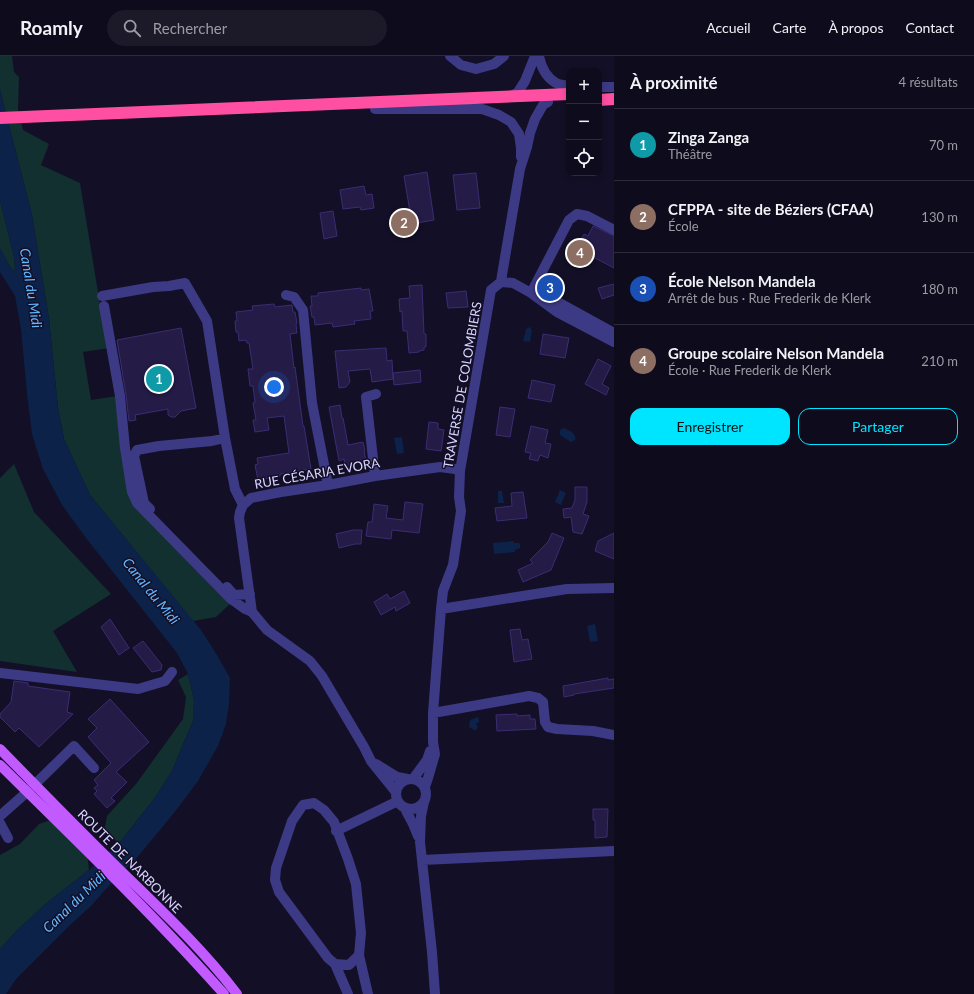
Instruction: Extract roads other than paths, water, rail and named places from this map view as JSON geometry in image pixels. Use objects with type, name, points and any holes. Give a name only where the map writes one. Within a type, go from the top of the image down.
[{"type":"highway","points":[[602,92],[614,92]]},
{"type":"highway","points":[[0,124],[29,120],[566,94]]},
{"type":"highway","points":[[602,100],[614,99]]},
{"type":"highway","points":[[0,118],[29,120],[566,101]]},
{"type":"main road","name":"ROUTE DE NARBONNE","points":[[0,749],[35,784],[128,892],[182,947],[224,994]]},
{"type":"main road","name":"ROUTE DE NARBONNE","points":[[0,765],[27,792],[135,884],[191,940],[237,994]]},
{"type":"street","points":[[450,56],[461,65],[476,69],[494,64],[504,56]]},
{"type":"street","points":[[512,96],[518,92],[525,81],[535,56]]},
{"type":"street","points":[[539,56],[540,64],[546,74],[556,83],[566,85]]},
{"type":"street","points":[[602,87],[614,88]]},
{"type":"street","name":"TRAVERSE DE COLOMBIERS","points":[[520,168],[535,119],[543,105],[548,102]]},
{"type":"street","name":"TRAVERSE DE COLOMBIERS","points":[[375,109],[482,109],[499,115],[511,122],[519,134],[521,148],[520,168],[501,282],[491,290],[460,470],[460,519],[453,565],[443,592],[441,609],[433,713],[433,742],[435,754],[425,787]]},
{"type":"street","points":[[531,293],[569,220],[577,214],[587,216],[614,230]]},
{"type":"street","points":[[501,282],[513,283],[531,293],[557,312],[614,342]]},
{"type":"street","points":[[102,296],[185,283],[207,321],[225,438],[235,490],[242,505]]},
{"type":"street","points":[[531,293],[558,302],[614,333]]},
{"type":"street","points":[[286,295],[294,297],[303,310],[312,403],[328,485]]},
{"type":"street","points":[[104,306],[120,396],[125,448],[132,492],[137,503],[231,599],[252,612],[268,630],[310,661],[322,676],[357,734],[371,761],[400,800],[413,824],[420,842]]},
{"type":"street","points":[[375,476],[366,397],[376,394]]},
{"type":"street","points":[[225,438],[212,441],[159,446],[137,450],[134,456],[144,503],[208,565],[234,595],[250,594]]},
{"type":"street","name":"RUE CÉSARIA EVORA","points":[[252,612],[239,518],[242,505],[251,498],[440,466],[460,470]]},
{"type":"street","points":[[441,609],[567,589],[614,588]]},
{"type":"street","points":[[0,673],[138,689],[165,682],[172,672]]},
{"type":"street","points":[[433,713],[529,696],[538,698],[543,702],[545,722],[548,727],[593,731],[614,735]]},
{"type":"street","name":"TRAVERSE DE COLOMBIERS","points":[[410,779],[427,760],[433,742]]},
{"type":"street","points":[[0,816],[74,746],[94,768]]},
{"type":"street","points":[[371,761],[397,777],[418,780],[425,787],[426,797],[420,816],[420,842],[435,994]]},
{"type":"street","points":[[410,779],[403,781],[397,788],[400,800],[413,809],[424,802]]},
{"type":"street","points":[[336,831],[400,800]]},
{"type":"street","points":[[348,994],[335,964],[328,958],[279,892],[275,880],[276,868],[292,821],[302,805],[314,803],[324,810],[334,822],[336,831],[348,859],[356,884],[361,933],[359,955],[368,994]]},
{"type":"street","points":[[0,823],[8,838]]},
{"type":"street","points":[[422,860],[614,851]]},
{"type":"street","points":[[335,964],[349,965],[359,955]]},
{"type":"water","name":"Canal du Midi","points":[[0,90],[32,215],[49,319],[58,408],[64,439],[90,495],[201,630],[230,678],[229,704],[226,724],[218,746],[198,781],[135,860],[92,905],[16,979],[6,994],[0,994],[0,949],[17,930],[49,901],[89,870],[119,843],[154,799],[172,771],[193,721],[194,700],[188,674],[177,653],[86,538],[62,505],[43,469],[32,434],[21,329],[15,296],[0,272],[0,249],[12,270],[15,269],[14,257],[0,200]]},
{"type":"water","points":[[530,327],[532,330],[530,342],[523,341],[526,329]]},
{"type":"water","points":[[564,428],[574,434],[575,440],[571,442],[560,435],[561,429]]},
{"type":"water","points":[[402,437],[404,453],[397,454],[394,438]]},
{"type":"water","points":[[560,490],[566,493],[561,505],[555,502]]},
{"type":"water","points":[[498,491],[502,491],[504,503],[498,503]]},
{"type":"water","points":[[514,541],[514,543],[520,544],[520,548],[515,550],[515,552],[494,554],[493,543]]},
{"type":"water","points":[[595,624],[598,641],[590,642],[587,626]]},
{"type":"water","points":[[477,717],[479,719],[479,722],[476,724],[478,727],[474,730],[469,727],[470,720]]},
{"type":"place","name":"CFPPA - site de Béziers (CFAA)","points":[[404,223]]},
{"type":"place","name":"Groupe scolaire Nelson Mandela","points":[[580,253]]},
{"type":"place","name":"École Nelson Mandela","points":[[550,288]]},
{"type":"place","name":"Zinga Zanga","points":[[159,379]]}]
